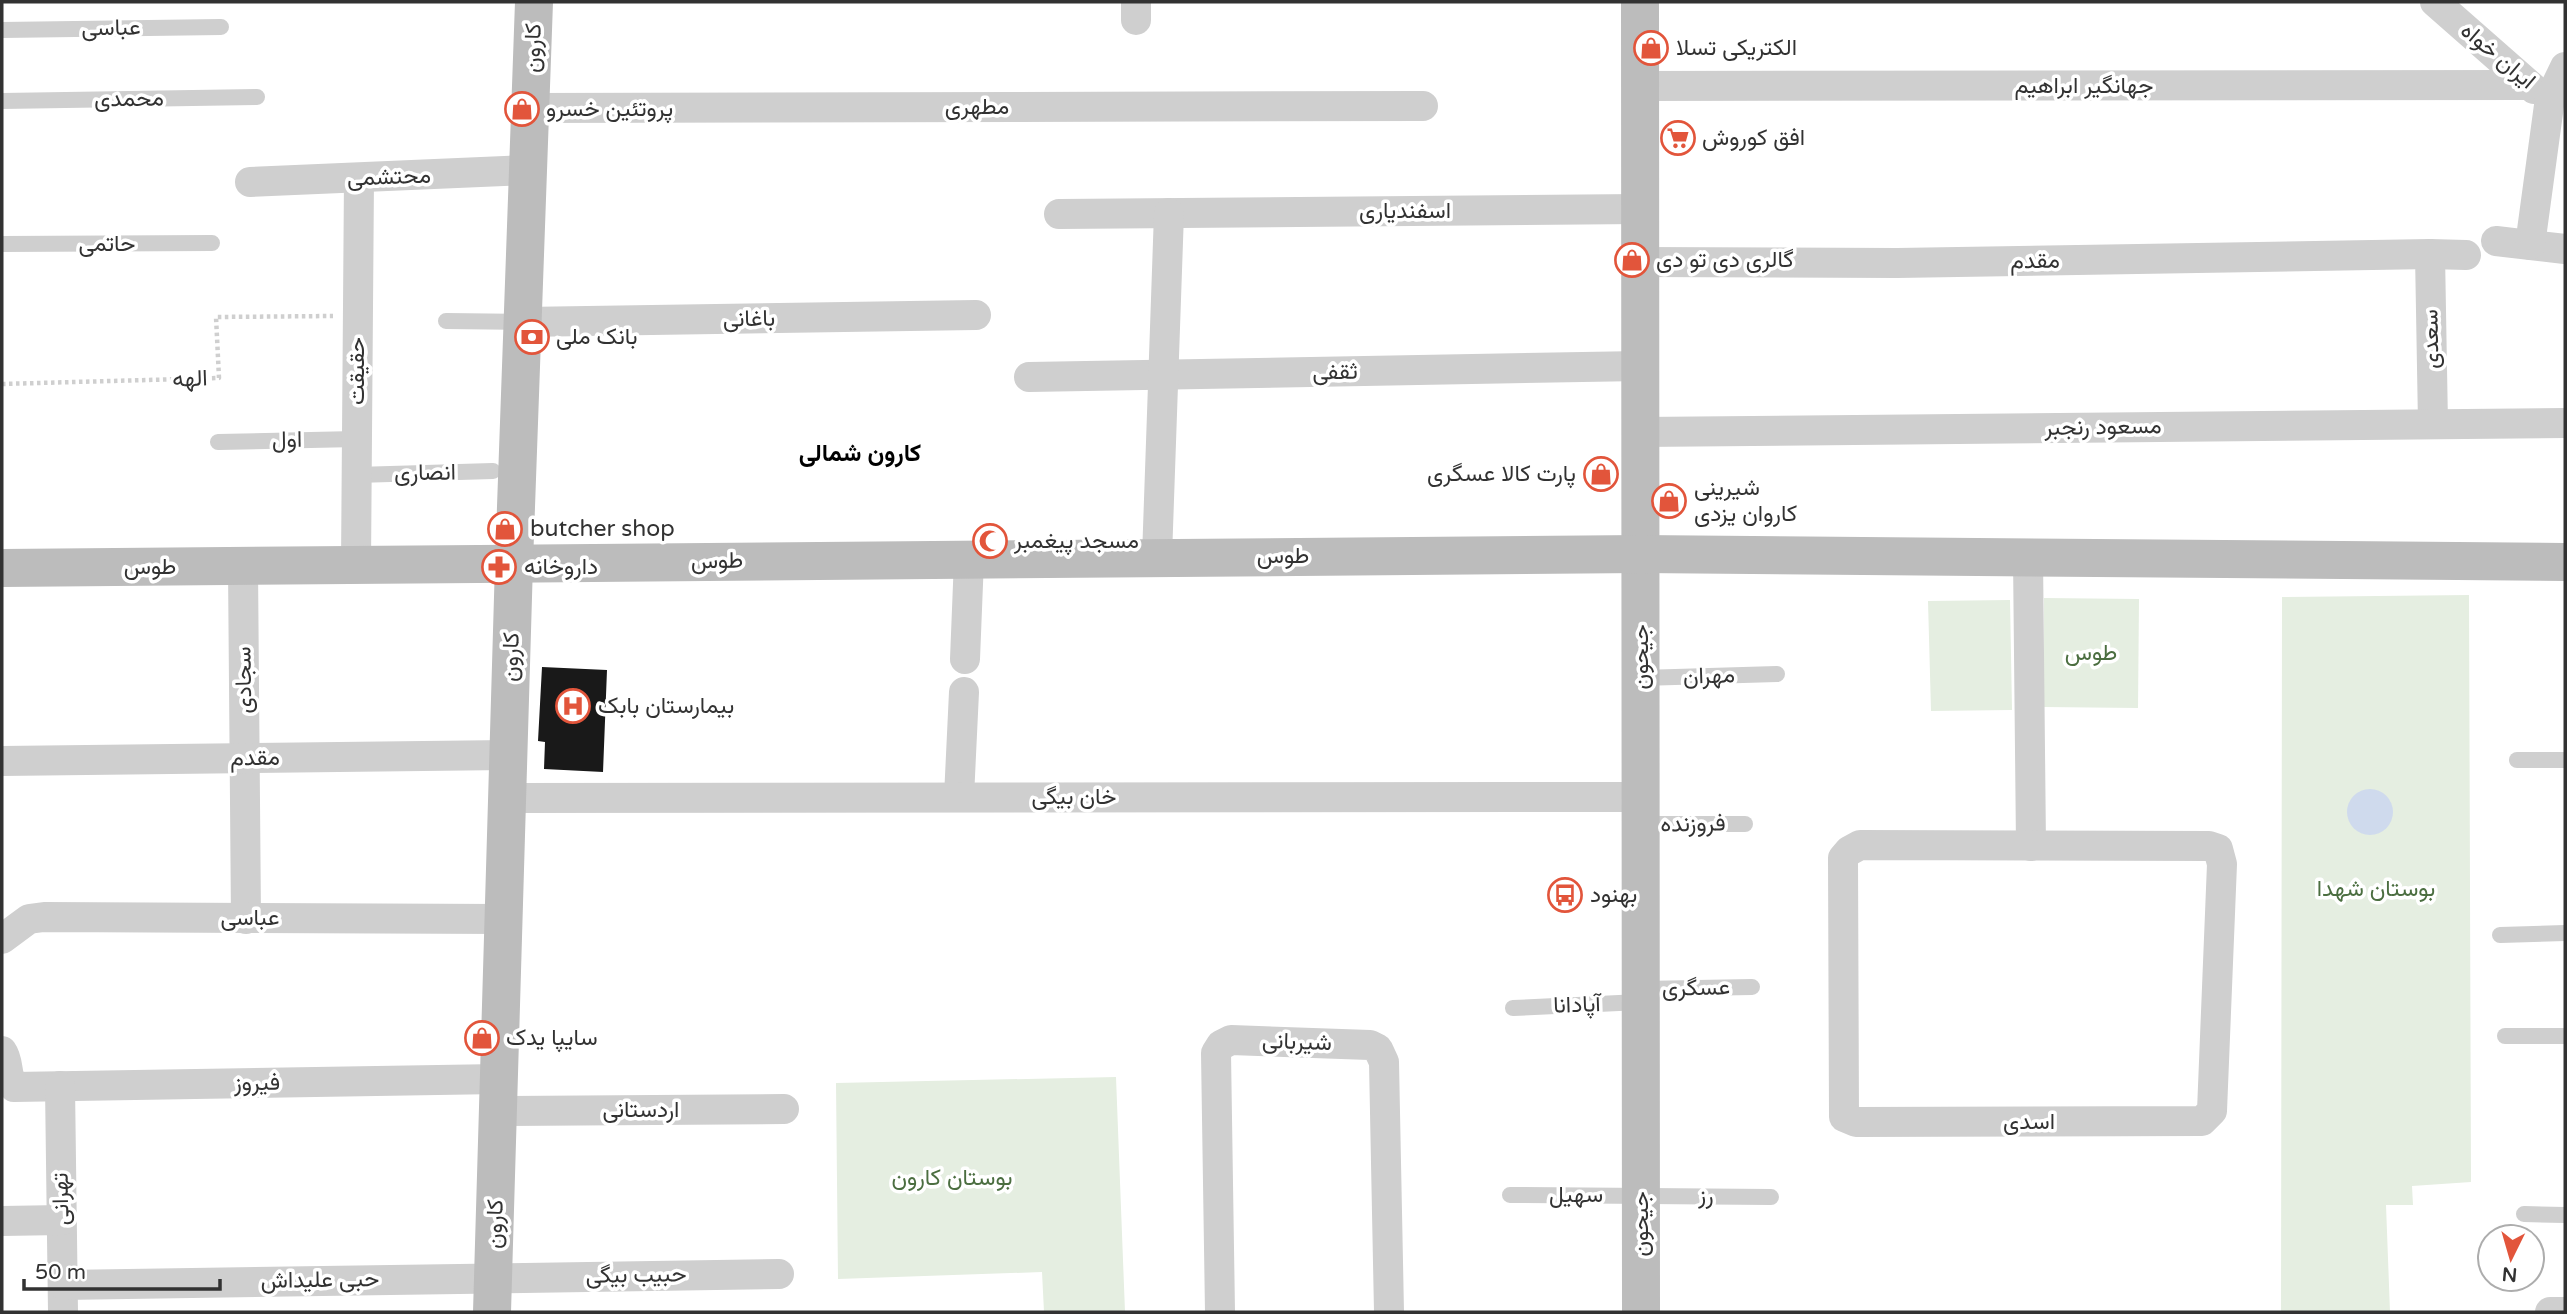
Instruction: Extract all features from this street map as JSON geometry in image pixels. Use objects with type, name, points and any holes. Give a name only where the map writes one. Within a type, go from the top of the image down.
[{"type":"main road","name":"کارون","points":[[493,1295],[514,563],[534,2]]},
{"type":"main road","name":"جیحون","points":[[1640,2],[1641,1312]]},
{"type":"main road","name":"طوس","points":[[2,568],[1641,554],[2565,562]]},
{"type":"street","name":"ایران خواه","points":[[2435,2],[2548,96]]},
{"type":"street","points":[[2529,244],[2548,96],[2565,67]]},
{"type":"street","name":"جهانگیر ابراهیم","points":[[1640,86],[2548,96]]},
{"type":"street","name":"مطهری","points":[[530,108],[1423,106]]},
{"type":"street","name":"محتشمی","points":[[250,182],[528,170]]},
{"type":"street","name":"حقیقت","points":[[356,564],[359,178]]},
{"type":"street","name":"اسفندیاری","points":[[1059,214],[1640,209]]},
{"type":"street","points":[[1157,557],[1169,214]]},
{"type":"street","points":[[2496,241],[2565,250]]},
{"type":"street","name":"مقدم","points":[[1640,262],[1897,263],[2430,254],[2466,256]]},
{"type":"street","name":"سعدی","points":[[2430,254],[2433,424]]},
{"type":"street","name":"باغانی","points":[[523,322],[976,316]]},
{"type":"street","name":"ثقفی","points":[[1029,377],[1640,366]]},
{"type":"street","name":"مسعود رنجبر","points":[[1641,432],[2565,423]]},
{"type":"street","points":[[2028,557],[2031,846]]},
{"type":"street","points":[[965,660],[969,559]]},
{"type":"street","name":"سجادی","points":[[243,567],[246,919]]},
{"type":"street","points":[[959,797],[964,692]]},
{"type":"street","name":"مقدم","points":[[2,761],[508,755]]},
{"type":"street","name":"خان بیگی","points":[[507,799],[959,797],[1641,811]]},
{"type":"street","name":"اسدی","points":[[1860,845],[2031,846],[2209,846],[2218,849],[2222,863],[2213,1111],[2210,1116],[2202,1121],[1870,1122],[1856,1122],[1844,1117],[1843,858],[1860,845]]},
{"type":"street","name":"عباسی","points":[[3,939],[29,919],[44,917],[503,919]]},
{"type":"street","name":"شیربانی","points":[[1220,1312],[1216,1053],[1220,1045],[1231,1040],[1370,1045],[1378,1049],[1384,1062],[1389,1312]]},
{"type":"street","name":"فیروز","points":[[2,1051],[5,1054],[9,1081],[14,1087],[499,1095]]},
{"type":"street","name":"تهرانی","points":[[60,1086],[63,1299]]},
{"type":"street","name":"اردستانی","points":[[499,1095],[784,1109]]},
{"type":"street","points":[[2,1221],[62,1220]]},
{"type":"street","name":"حبیب بیگی","points":[[493,1295],[779,1273]]},
{"type":"street","name":"حبی علیداش","points":[[63,1299],[493,1295]]},
{"type":"street","points":[[2550,1312],[2565,1312]]},
{"type":"lane","name":"عباسی","points":[[2,30],[221,27]]},
{"type":"lane","name":"محمدی","points":[[2,101],[257,97]]},
{"type":"lane","name":"حاتمی","points":[[2,244],[212,243]]},
{"type":"lane","points":[[446,321],[523,322]]},
{"type":"lane","name":"اول","points":[[218,442],[356,439]]},
{"type":"lane","name":"انصاری","points":[[356,475],[493,471]]},
{"type":"lane","name":"مهران","points":[[1641,678],[1777,674]]},
{"type":"lane","points":[[2517,760],[2565,760]]},
{"type":"lane","name":"فروزنده","points":[[1641,811],[1745,824]]},
{"type":"lane","points":[[2500,935],[2565,933]]},
{"type":"lane","name":"عسگری","points":[[1641,996],[1752,987]]},
{"type":"lane","name":"آپادانا","points":[[1513,1008],[1641,996]]},
{"type":"lane","points":[[2505,1035],[2565,1036]]},
{"type":"lane","name":"سهیل","points":[[1510,1195],[1641,1196]]},
{"type":"lane","name":"رز","points":[[1641,1196],[1772,1197]]},
{"type":"lane","points":[[2524,1214],[2565,1215]]},
{"type":"path","name":"الهه","points":[[2,384],[219,378],[216,317],[357,315]]},
{"type":"green space","name":"بوستان شهدا","points":[[2469,595],[2471,1182],[2412,1186],[2413,1205],[2386,1205],[2390,1312],[2281,1312],[2282,597]]},
{"type":"green space","name":"طوس","points":[[2044,598],[2139,599],[2138,708],[2044,707]]},
{"type":"green space","name":"طوس","points":[[2010,600],[2012,710],[1931,711],[1928,601]]},
{"type":"green space","name":"بوستان کارون","points":[[1116,1077],[1125,1312],[1044,1312],[1042,1272],[838,1279],[836,1083]]},
{"type":"water","points":[[2370,789],[2386,796],[2393,812],[2386,828],[2370,835],[2354,828],[2347,812],[2354,796]]},
{"type":"building","name":"بیمارستان بابک","points":[[542,667],[607,670],[603,772],[544,769],[545,742],[538,741]]},
{"type":"place","name":"الکتریکی تسلا","points":[[1651,48]]},
{"type":"place","name":"پروتئین خسرو","points":[[522,109]]},
{"type":"place","name":"افق کوروش","points":[[1678,138]]},
{"type":"place","name":"گالری دی تو دی","points":[[1632,260]]},
{"type":"place","name":"بانک ملی","points":[[532,337]]},
{"type":"place","name":"پارت کالا عسگری","points":[[1601,474]]},
{"type":"place","name":"شیرینی کاروان یزدی","points":[[1669,501]]},
{"type":"place","name":"butcher shop","points":[[505,529]]},
{"type":"place","name":"مسجد پیغمبر","points":[[990,541]]},
{"type":"place","name":"داروخانه","points":[[499,567]]},
{"type":"place","name":"بیمارستان بابک","points":[[573,706]]},
{"type":"place","name":"بهنود","points":[[1565,895]]},
{"type":"place","name":"سایپا یدک","points":[[482,1038]]},
{"type":"district","name":"کارون شمالی","points":[[860,453]]}]
